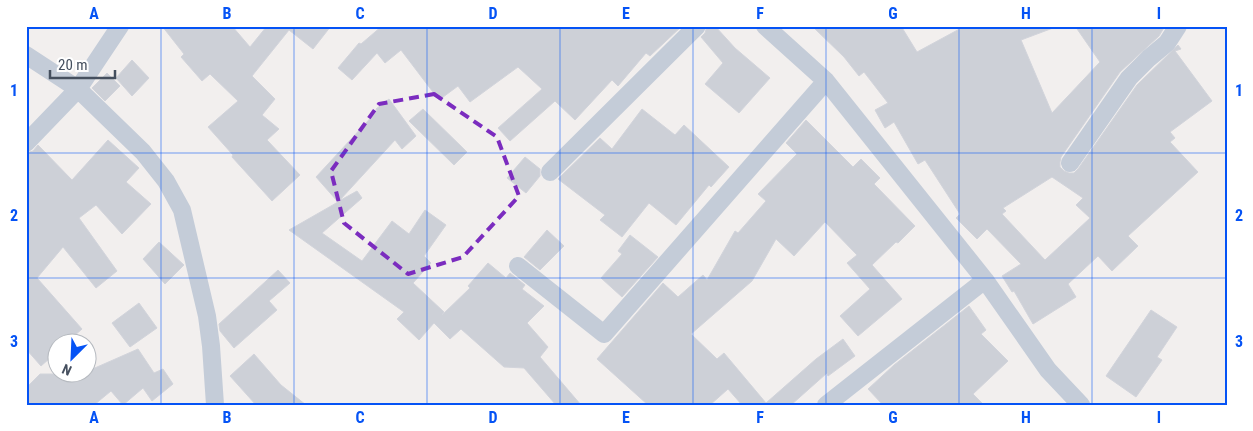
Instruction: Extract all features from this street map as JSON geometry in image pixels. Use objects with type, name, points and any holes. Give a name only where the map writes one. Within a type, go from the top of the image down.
[{"type":"street","points":[[26,143],[78,89],[120,26]]},
{"type":"street","points":[[550,172],[697,26]]},
{"type":"street","points":[[765,26],[826,81],[985,280],[1048,370],[1081,405]]},
{"type":"street","points":[[1070,163],[1129,78],[1167,43],[1178,26]]},
{"type":"street","points":[[26,55],[78,89],[143,152],[166,181],[182,210],[207,316],[212,346],[215,405]]},
{"type":"street","points":[[518,266],[604,334],[826,81]]},
{"type":"street","points":[[826,405],[985,280]]},
{"type":"highlighted area","points":[[434,94],[497,137],[519,196],[463,257],[408,274],[344,223],[331,171],[379,104]]},
{"type":"building","points":[[162,26],[232,26],[250,47],[267,26],[331,26],[313,49],[289,30],[252,76],[275,99],[262,115],[279,129],[267,140],[300,175],[272,201],[208,127],[238,101],[210,74],[202,81],[181,57],[184,54]]},
{"type":"building","points":[[382,26],[682,26],[650,56],[646,53],[618,86],[612,80],[575,120],[555,101],[510,141],[498,128],[542,89],[518,67],[470,102],[458,86],[439,100],[401,50],[385,63],[377,53],[352,80],[338,68],[359,43],[361,44]]},
{"type":"building","points":[[707,26],[715,26],[735,48],[770,78],[739,113],[705,84],[723,63],[701,37],[705,33]]},
{"type":"building","points":[[812,26],[901,26],[917,52],[965,26],[1053,26],[1053,28],[1021,40],[1052,113],[1100,62],[1075,26],[1165,26],[1159,36],[1120,72],[1061,157],[1060,167],[1069,173],[1074,173],[1078,169],[1137,85],[1178,45],[1181,49],[1175,51],[1212,101],[1170,132],[1175,138],[1170,142],[1198,172],[1128,236],[1138,246],[1112,271],[1098,256],[1068,284],[1076,297],[1033,324],[1014,291],[1012,292],[1002,276],[1021,264],[987,229],[977,239],[956,218],[960,214],[925,160],[918,164],[894,122],[885,128],[875,110],[888,103],[864,72],[859,76],[844,57]],"holes":[[[1052,177],[1083,198],[1076,205],[1090,218],[1045,260],[1002,214],[1006,211],[1003,208]]]},
{"type":"building","points":[[132,60],[149,78],[132,96],[116,78]]},
{"type":"building","points":[[107,73],[120,86],[105,101],[92,88]]},
{"type":"building","points":[[389,99],[416,136],[402,149],[395,140],[339,201],[357,191],[362,198],[322,233],[362,261],[392,221],[409,234],[425,210],[446,225],[424,256],[431,263],[413,283],[444,312],[442,315],[470,288],[468,286],[488,263],[506,278],[510,273],[525,285],[522,289],[544,306],[527,323],[548,347],[540,357],[581,405],[556,405],[524,368],[504,367],[461,329],[450,339],[434,323],[419,340],[397,319],[404,312],[289,230],[338,202],[316,177],[377,111],[376,109]]},
{"type":"building","points":[[423,109],[467,152],[454,165],[409,121]]},
{"type":"building","points":[[642,109],[675,135],[684,125],[729,167],[711,187],[709,185],[676,225],[649,203],[622,237],[600,220],[605,215],[558,179],[600,138],[612,149]]},
{"type":"building","points":[[806,120],[853,167],[861,159],[880,178],[874,184],[915,226],[872,265],[902,299],[858,336],[840,316],[870,289],[847,263],[857,255],[825,222],[794,256],[776,239],[752,281],[691,334],[717,359],[724,353],[766,403],[816,359],[843,339],[855,356],[828,376],[827,373],[791,405],[742,405],[728,389],[710,405],[648,405],[597,359],[663,283],[678,297],[703,275],[707,280],[735,231],[738,233],[766,201],[758,194],[797,154],[786,143]]},
{"type":"building","points":[[108,140],[139,168],[126,182],[151,204],[122,234],[96,205],[79,218],[117,271],[96,288],[63,247],[37,278],[82,329],[76,334],[48,334],[48,360],[41,366],[26,349],[26,153],[33,151],[38,145],[72,180]]},
{"type":"building","points":[[525,157],[540,169],[540,176],[526,193],[507,178]]},
{"type":"building","points":[[547,230],[564,246],[540,270],[524,257]]},
{"type":"building","points":[[630,235],[658,257],[622,297],[601,278],[622,254],[618,251]]},
{"type":"building","points":[[159,242],[184,265],[165,284],[143,259]]},
{"type":"building","points":[[278,270],[290,283],[269,301],[277,310],[234,348],[220,331],[219,324]]},
{"type":"building","points":[[139,303],[157,328],[130,347],[112,323]]},
{"type":"building","points":[[969,306],[986,330],[981,334],[1008,361],[973,394],[984,405],[883,405],[868,389],[894,365]]},
{"type":"building","points":[[1151,310],[1177,327],[1157,357],[1162,360],[1136,397],[1106,376]]},
{"type":"building","points":[[138,349],[154,373],[163,369],[173,384],[152,401],[143,388],[123,405],[111,391],[94,405],[26,405],[26,388],[40,374],[48,374],[48,384],[98,384],[98,367]]},
{"type":"building","points":[[254,354],[281,385],[306,405],[256,405],[230,376]]}]
